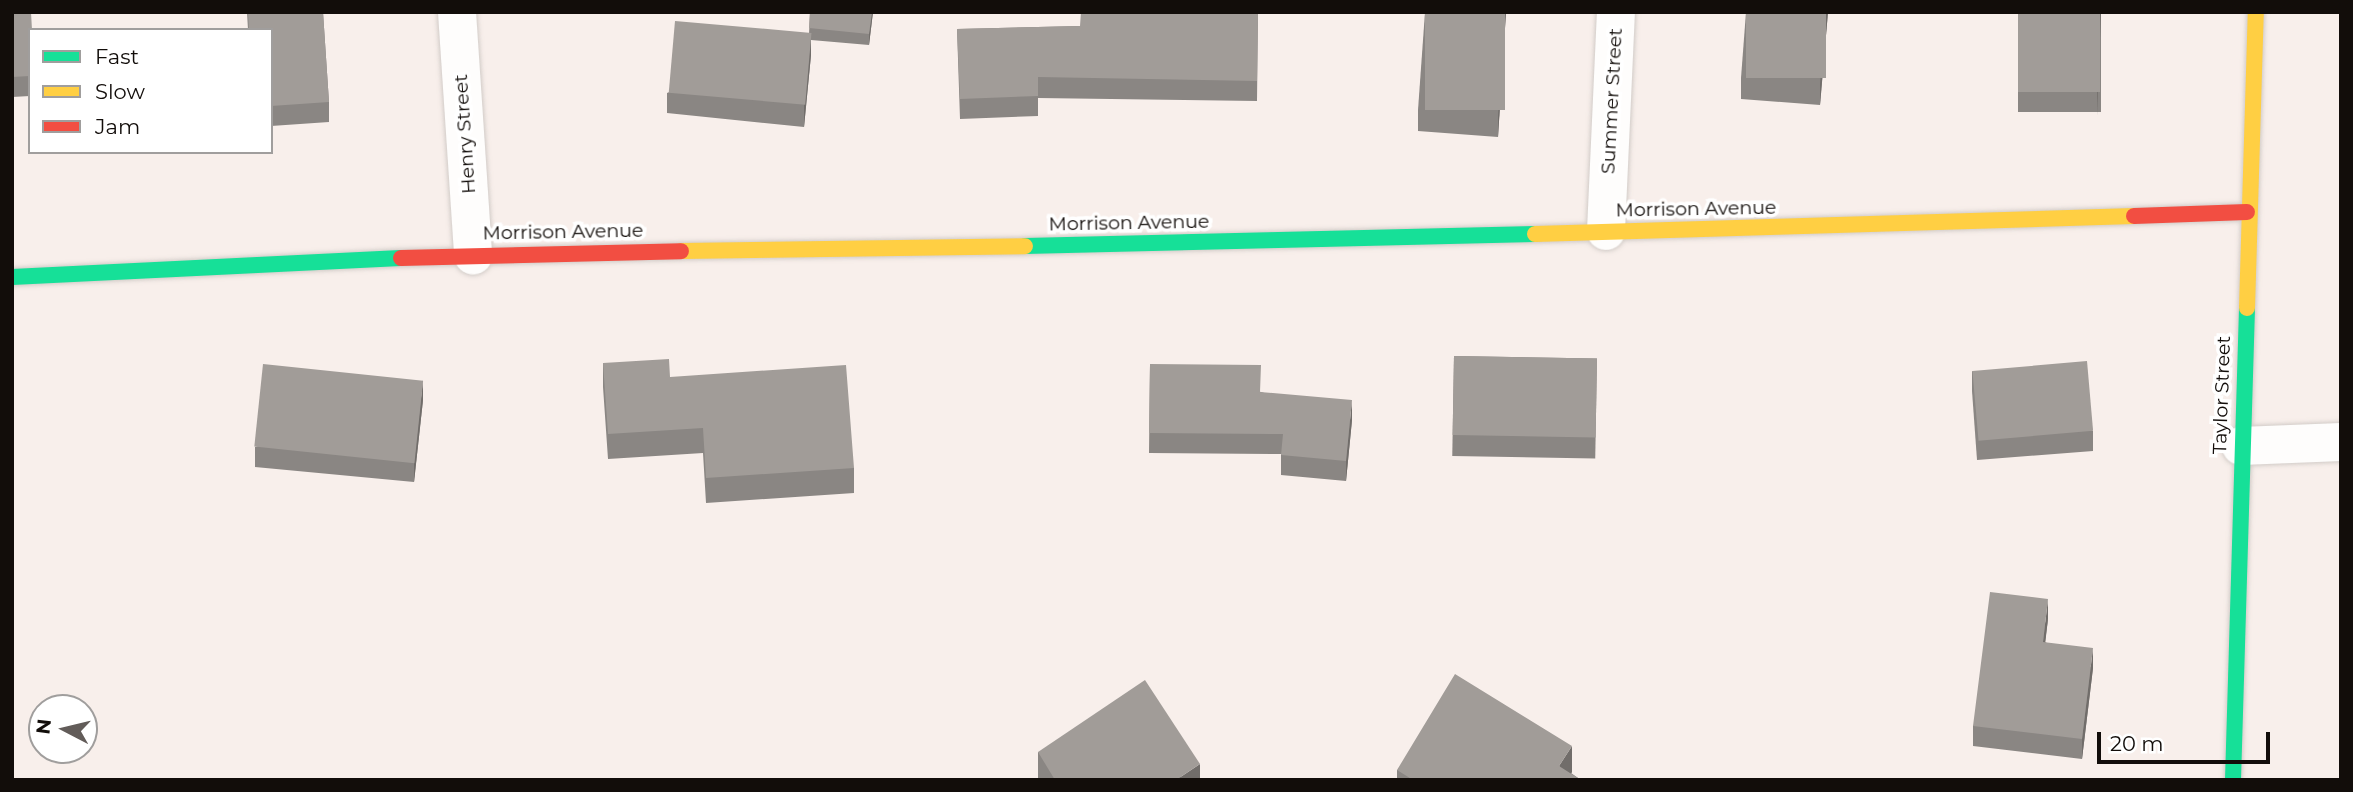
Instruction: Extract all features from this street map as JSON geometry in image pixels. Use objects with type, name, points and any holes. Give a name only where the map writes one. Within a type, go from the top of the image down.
[{"type":"street","name":"Henry Street","points":[[457,12],[474,255]]},
{"type":"street","name":"Summer Street","points":[[1606,231],[1616,12]]},
{"type":"street","name":"Taylor Street","points":[[2233,780],[2256,12]]},
{"type":"street","name":"Morrison Avenue","points":[[12,277],[474,255],[1606,231],[2248,212]]},
{"type":"street","points":[[2241,446],[2341,442]]},
{"type":"building","points":[[12,12],[31,12],[32,28],[28,28],[28,76],[12,77]]},
{"type":"building","points":[[248,12],[323,12],[329,102],[273,106],[273,28],[249,28]]},
{"type":"building","points":[[810,12],[872,12],[869,34],[809,28]]},
{"type":"building","points":[[1081,12],[1258,12],[1257,81],[1038,77],[1038,96],[960,99],[957,29],[1080,26]]},
{"type":"building","points":[[1425,12],[1505,12],[1505,110],[1425,110]]},
{"type":"building","points":[[1746,12],[1826,12],[1826,78],[1746,78]]},
{"type":"building","points":[[2018,12],[2100,12],[2100,92],[2018,92]]},
{"type":"building","points":[[675,21],[811,33],[805,105],[669,93]]},
{"type":"building","points":[[1454,356],[1597,358],[1596,437],[1453,435]]},
{"type":"building","points":[[669,359],[670,377],[846,365],[854,468],[706,478],[703,428],[608,434],[603,363]]},
{"type":"building","points":[[2087,361],[2093,431],[1979,441],[1972,371]]},
{"type":"building","points":[[263,364],[423,381],[414,463],[254,447]]},
{"type":"building","points":[[1150,364],[1261,365],[1260,392],[1352,400],[1346,461],[1281,455],[1283,434],[1149,433]]},
{"type":"building","points":[[1990,592],[2048,599],[2043,642],[2093,648],[2082,739],[1973,726]]},
{"type":"building","points":[[1455,674],[1572,746],[1559,766],[1581,780],[1413,780],[1397,770]]},
{"type":"building","points":[[1145,680],[1200,764],[1176,780],[1055,780],[1038,752]]},
{"type":"traffic: fast","points":[[1025,246],[1535,234]]},
{"type":"traffic: fast","points":[[12,277],[401,258]]},
{"type":"traffic: fast","points":[[2233,780],[2247,308]]},
{"type":"traffic: slow","points":[[2247,308],[2256,12]]},
{"type":"traffic: slow","points":[[1535,234],[2134,216]]},
{"type":"traffic: slow","points":[[681,251],[1025,246]]},
{"type":"traffic: jam","points":[[2134,216],[2247,212]]},
{"type":"traffic: jam","points":[[401,258],[681,251]]}]
